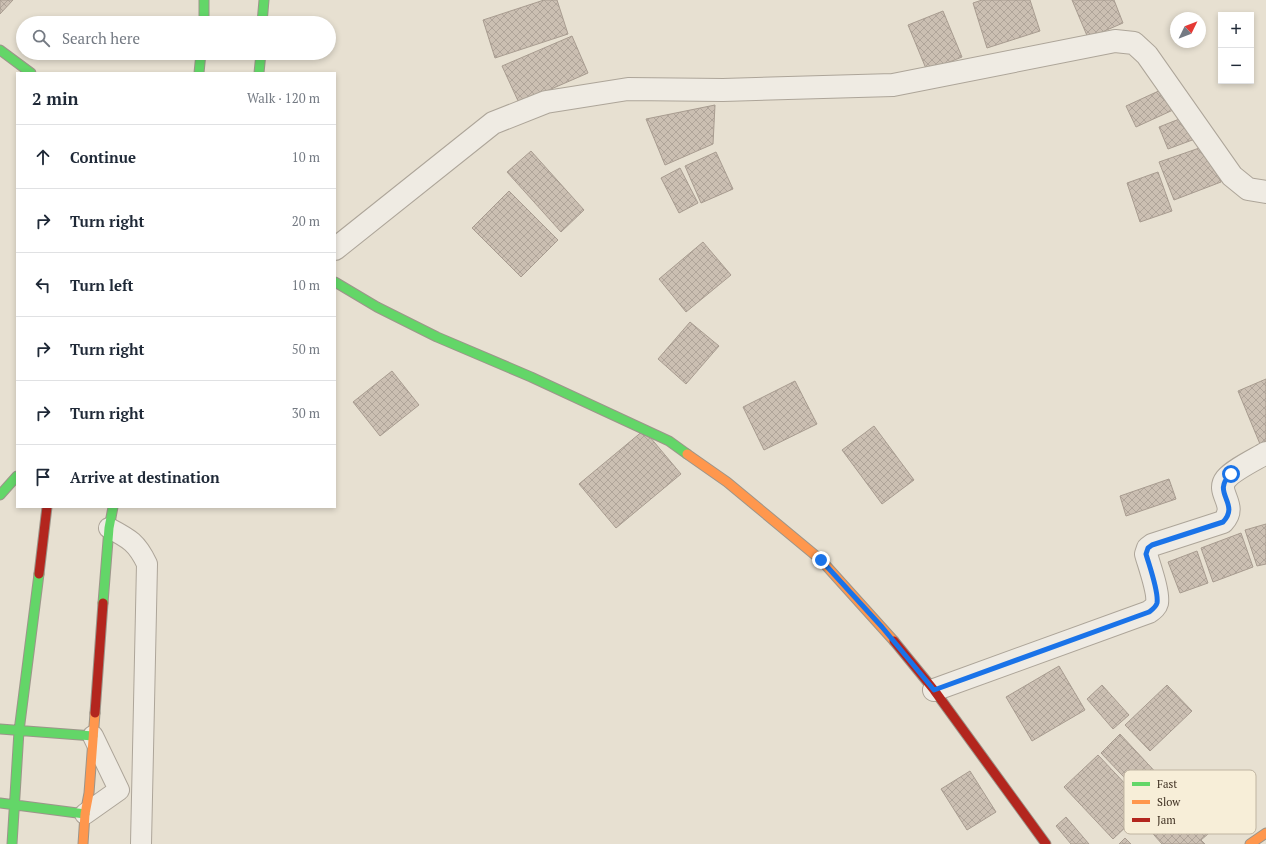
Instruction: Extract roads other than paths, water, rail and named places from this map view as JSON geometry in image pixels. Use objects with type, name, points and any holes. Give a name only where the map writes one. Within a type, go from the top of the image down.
[{"type":"street","points":[[204,0],[204,16]]},
{"type":"street","points":[[263,16],[264,0]]},
{"type":"street","points":[[336,248],[492,123],[546,102],[628,89],[723,90],[893,85],[1114,41],[1134,43],[1147,55],[1232,176],[1248,189],[1266,192]]},
{"type":"street","points":[[0,50],[30,72]]},
{"type":"street","points":[[199,72],[200,60]]},
{"type":"street","points":[[259,72],[260,60]]},
{"type":"street","points":[[336,283],[437,337],[530,377],[669,441],[727,482],[821,560],[882,627],[934,690],[1046,844]]},
{"type":"street","points":[[934,690],[1149,612],[1155,607],[1157,595],[1146,554],[1148,548],[1152,545],[1223,522],[1228,517],[1230,511],[1223,486],[1225,480],[1231,474],[1266,453]]},
{"type":"street","points":[[0,495],[16,477]]},
{"type":"street","points":[[12,844],[19,731],[47,508]]},
{"type":"street","points":[[84,844],[85,814],[89,793],[109,528],[113,508]]},
{"type":"street","points":[[0,729],[93,736]]},
{"type":"street","points":[[0,804],[85,814]]},
{"type":"street","points":[[1250,844],[1266,833]]},
{"type":"lane","points":[[109,528],[127,537],[140,550],[147,564],[141,844]]},
{"type":"lane","points":[[93,736],[119,790],[142,796]]},
{"type":"lane","points":[[85,814],[119,790]]}]
